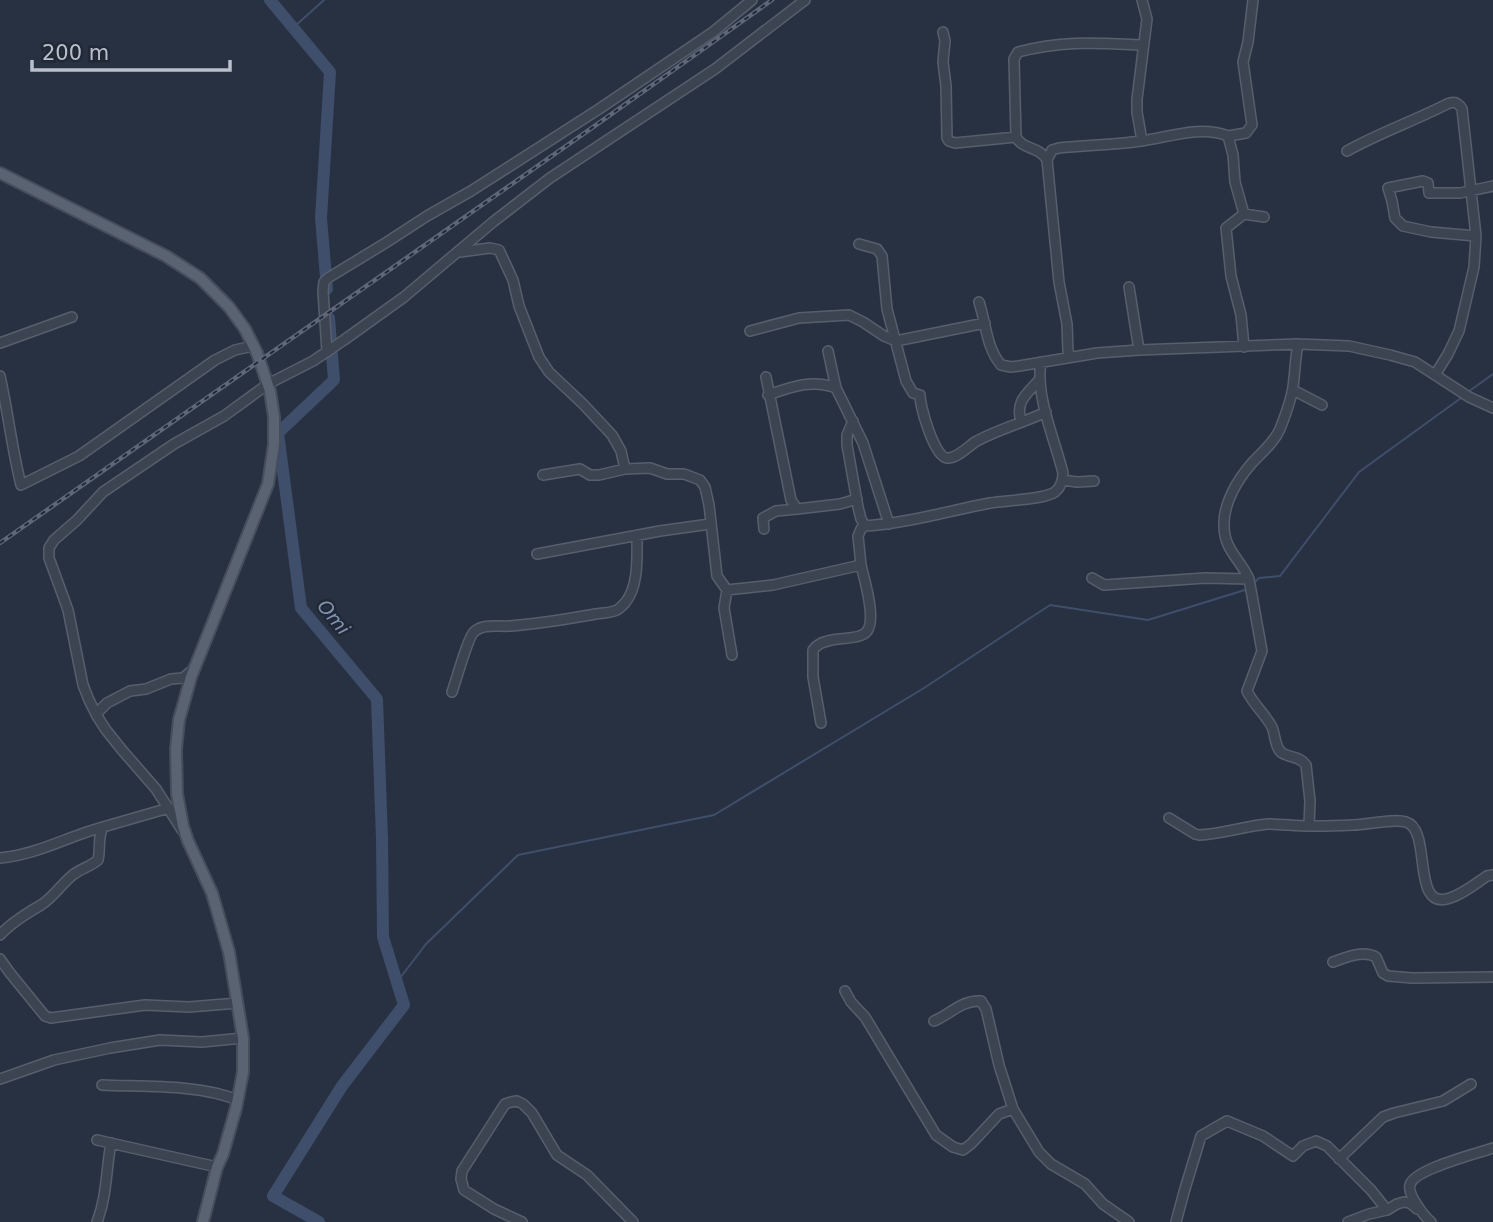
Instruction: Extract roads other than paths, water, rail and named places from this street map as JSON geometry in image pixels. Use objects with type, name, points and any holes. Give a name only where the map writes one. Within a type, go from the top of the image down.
[{"type":"main road","points":[[0,173],[166,256],[211,287],[245,329],[262,365],[272,404],[273,457],[268,484],[194,669],[182,706],[176,749],[177,794],[188,841],[212,893],[229,952],[243,1038],[243,1072],[237,1100],[203,1222]]},
{"type":"street","points":[[327,352],[323,291],[324,282],[328,278],[599,109],[713,32],[752,0]]},
{"type":"street","points":[[188,841],[156,789],[122,751],[96,714],[83,685],[68,611],[49,558],[49,548],[54,540],[103,492],[174,444],[224,416],[268,384],[313,362],[404,297],[550,178],[715,69],[805,0]]},
{"type":"street","points":[[1142,0],[1147,19],[1137,99],[1142,141]]},
{"type":"street","points":[[1071,357],[1068,352],[1067,324],[1059,282],[1047,160],[1052,150],[1142,141],[1197,132],[1215,131],[1228,136],[1246,133],[1252,125],[1243,62],[1253,0]]},
{"type":"street","points":[[943,33],[949,141],[955,143],[1016,138]]},
{"type":"street","points":[[1047,160],[1039,151],[1026,147],[1016,138],[1013,67],[1018,52],[1072,42],[1143,45]]},
{"type":"street","points":[[1348,151],[1447,104],[1453,102],[1462,108],[1476,236],[1474,267],[1459,331],[1435,375]]},
{"type":"street","points":[[1228,136],[1244,214]]},
{"type":"street","points":[[1476,236],[1431,232],[1403,226],[1395,218],[1388,188],[1423,181],[1428,183],[1429,193],[1460,193],[1493,186]]},
{"type":"street","points":[[1244,346],[1241,314],[1231,276],[1226,228],[1244,214],[1264,217]]},
{"type":"street","points":[[859,244],[877,249],[883,256],[887,309],[906,381],[913,393],[920,395],[930,434],[942,457],[956,455],[979,440],[1046,412]]},
{"type":"street","points":[[457,253],[490,248],[499,250],[513,280],[519,306],[539,357],[549,372],[612,435],[621,451],[625,469]]},
{"type":"street","points":[[1129,287],[1139,350]]},
{"type":"street","points":[[979,302],[990,346],[1000,365],[1011,367],[1097,353],[1139,350],[1298,344],[1349,346],[1415,362],[1469,397],[1493,408]]},
{"type":"street","points":[[750,331],[799,317],[849,315],[896,341],[985,323]]},
{"type":"street","points":[[0,344],[72,317]]},
{"type":"street","points":[[1298,344],[1293,390],[1279,430],[1237,482],[1225,515],[1224,526],[1226,539],[1234,556],[1249,579],[1262,651],[1247,691],[1272,727],[1281,753],[1303,760],[1306,765],[1310,802],[1309,825]]},
{"type":"street","points":[[0,376],[5,433],[21,485],[79,456],[215,360],[235,350],[253,346]]},
{"type":"street","points":[[828,351],[836,388],[863,443],[889,524]]},
{"type":"street","points":[[821,723],[813,677],[813,650],[819,643],[864,634],[870,626],[870,609],[858,536],[861,529],[865,526],[889,524],[984,504],[1047,496],[1056,491],[1063,480],[1060,459],[1046,412],[1040,379],[1041,362]]},
{"type":"street","points":[[766,377],[791,500],[797,509]]},
{"type":"street","points":[[1021,421],[1019,406],[1040,379]]},
{"type":"street","points":[[768,395],[803,384],[821,384],[836,388]]},
{"type":"street","points":[[1293,390],[1322,405]]},
{"type":"street","points":[[853,421],[846,435],[847,445],[861,519],[865,526]]},
{"type":"street","points":[[543,475],[580,469],[590,475],[599,475],[650,467],[667,474],[684,474],[700,480],[705,487],[709,505],[717,576],[727,590],[724,608],[732,655]]},
{"type":"street","points":[[1063,480],[1094,481]]},
{"type":"street","points":[[764,529],[763,519],[776,511],[840,504],[857,499]]},
{"type":"street","points":[[537,554],[710,524]]},
{"type":"street","points":[[452,692],[468,641],[478,629],[579,617],[615,611],[624,605],[637,564],[637,536]]},
{"type":"street","points":[[727,590],[773,585],[861,565]]},
{"type":"street","points":[[1092,578],[1104,585],[1205,578],[1249,579]]},
{"type":"street","points":[[96,714],[107,703],[130,691],[183,678],[194,669]]},
{"type":"street","points":[[0,858],[16,857],[81,833],[169,808]]},
{"type":"street","points":[[1169,818],[1199,835],[1264,824],[1353,825],[1397,820],[1412,824],[1420,845],[1425,881],[1429,892],[1437,899],[1454,897],[1493,875]]},
{"type":"street","points":[[0,935],[6,928],[41,905],[75,874],[98,860],[99,836],[103,827]]},
{"type":"street","points":[[1333,962],[1355,954],[1367,953],[1376,957],[1383,973],[1388,976],[1493,977]]},
{"type":"street","points":[[0,958],[45,1016],[51,1018],[145,1005],[189,1007],[238,1003]]},
{"type":"street","points":[[845,991],[865,1017],[936,1135],[963,1150],[999,1114],[1013,1109]]},
{"type":"street","points":[[934,1021],[961,1004],[981,1001],[986,1009],[1013,1109],[1039,1152],[1051,1164],[1085,1184],[1103,1204],[1129,1222]]},
{"type":"street","points":[[0,1079],[54,1060],[110,1048],[160,1040],[202,1042],[243,1038]]},
{"type":"street","points":[[1339,1159],[1383,1118],[1443,1101],[1471,1084]]},
{"type":"street","points":[[102,1085],[139,1085],[208,1092],[237,1100]]},
{"type":"street","points":[[522,1222],[464,1191],[461,1179],[462,1171],[505,1104],[517,1101],[532,1113],[557,1155],[587,1175],[632,1222]]},
{"type":"street","points":[[1176,1222],[1201,1136],[1227,1121],[1263,1136],[1293,1156],[1303,1146],[1316,1141],[1326,1146],[1371,1190],[1387,1210]]},
{"type":"street","points":[[97,1140],[217,1167]]},
{"type":"street","points":[[97,1222],[105,1196],[111,1143]]},
{"type":"street","points":[[1421,1212],[1409,1191],[1410,1184],[1416,1177],[1426,1170],[1493,1149]]},
{"type":"street","points":[[1348,1222],[1404,1202],[1410,1203],[1431,1222]]},
{"type":"waterway","name":"Omi","points":[[270,0],[330,72],[321,218],[327,289]]},
{"type":"waterway","points":[[294,27],[324,0]]},
{"type":"waterway","name":"Omi","points":[[319,1222],[273,1196],[342,1086],[404,1005],[383,937],[377,699],[301,608],[278,433],[334,380],[329,318]]},
{"type":"waterway","points":[[1468,392],[1493,374]]},
{"type":"waterway","points":[[1254,583],[1259,578],[1280,576],[1359,472],[1461,398]]},
{"type":"waterway","points":[[397,982],[426,944],[518,855],[714,815],[924,688],[1050,605],[1148,620],[1248,589]]},
{"type":"railway","points":[[0,543],[772,0]]}]
